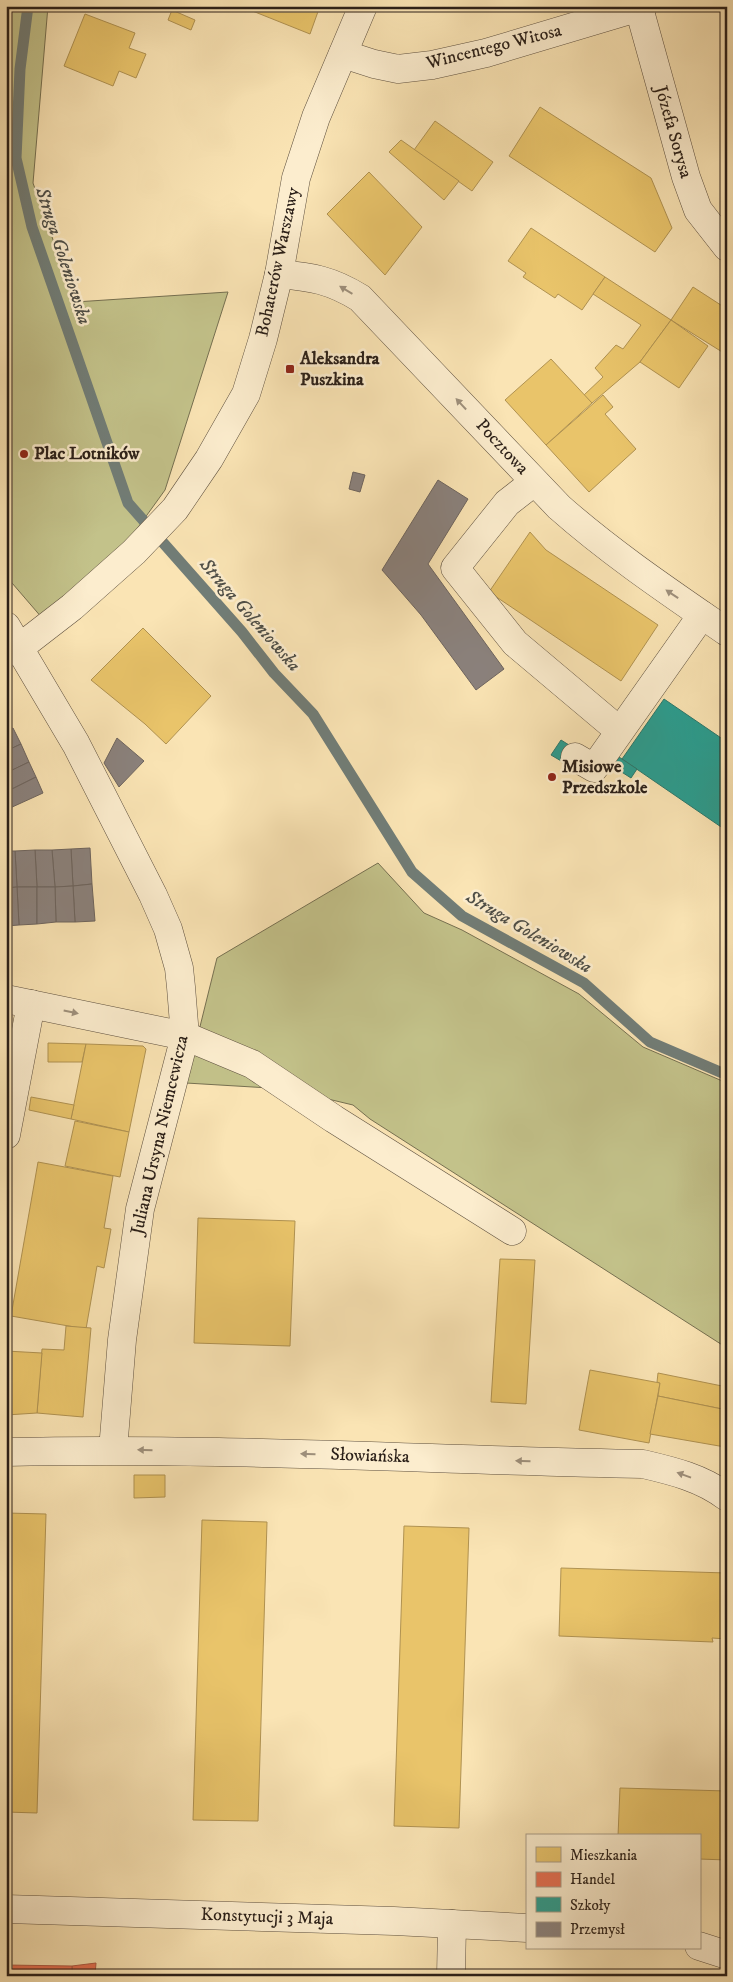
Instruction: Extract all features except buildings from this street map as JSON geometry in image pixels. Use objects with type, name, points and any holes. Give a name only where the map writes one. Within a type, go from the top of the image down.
[{"type":"street","name":"Bohaterów Warszawy","points":[[10,642],[72,607],[134,552],[175,508],[209,459],[246,394],[263,339],[278,274],[296,178],[316,117],[363,6]]},
{"type":"street","name":"Wincentego Witosa","points":[[343,54],[374,64],[398,68],[432,66],[486,53],[641,7]]},
{"type":"street","name":"Józefa Sorysa","points":[[641,7],[689,185],[698,210],[727,247]]},
{"type":"street","name":"Pocztowa","points":[[278,274],[326,280],[341,286],[360,298],[559,507],[590,534],[643,574],[727,632]]},
{"type":"street","points":[[534,482],[507,503],[455,568],[515,643],[610,723]]},
{"type":"street","points":[[575,757],[594,768],[702,615]]},
{"type":"street","name":"Juliana Ursyna Niemcewicza","points":[[10,642],[76,744],[164,917],[179,968],[185,1036],[140,1209],[122,1340],[113,1450]]},
{"type":"street","points":[[6,1135],[19,1002],[185,1036],[252,1064],[334,1120],[512,1231]]},
{"type":"street","name":"Słowiańska","points":[[6,1452],[113,1450],[644,1464],[677,1472],[714,1487],[727,1497]]},
{"type":"street","name":"Konstytucji 3 Maja","points":[[6,1909],[526,1928]]},
{"type":"street","points":[[451,1976],[452,1924]]},
{"type":"street","points":[[700,1946],[727,1955]]},
{"type":"shaded area","points":[[6,6],[48,6],[33,183],[75,302],[228,292],[165,490],[116,558],[43,619],[6,576]]},
{"type":"shaded area","points":[[378,863],[424,913],[462,930],[579,994],[643,1047],[727,1083],[727,1348],[370,1119],[353,1105],[286,1089],[186,1083],[217,958]]},
{"type":"waterway","name":"Struga Goleniowska","points":[[28,6],[20,69],[16,158],[32,227],[128,503],[242,632],[274,673],[313,714],[412,872],[462,916],[584,983],[650,1042],[727,1075]]},
{"type":"place","name":"Aleksandra Puszkina","points":[[290,369]]},
{"type":"place","name":"Plac Lotników","points":[[24,454]]},
{"type":"place","name":"Misiowe Przedszkole","points":[[552,777]]}]
